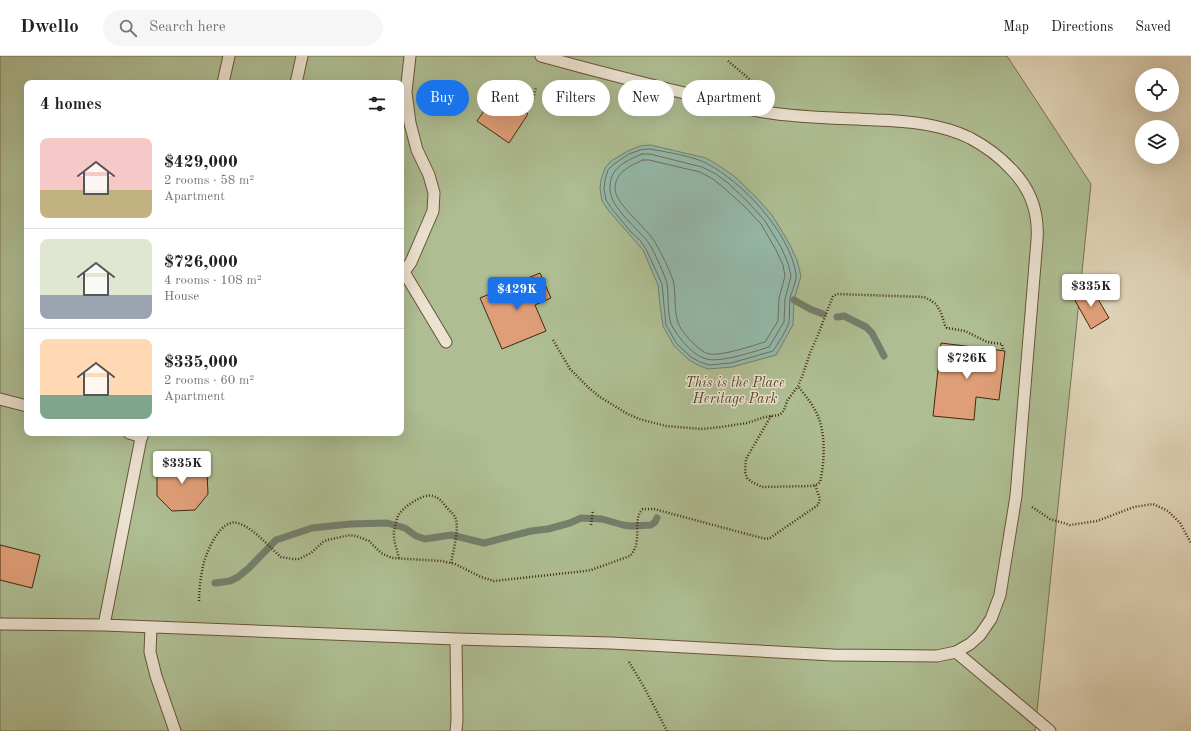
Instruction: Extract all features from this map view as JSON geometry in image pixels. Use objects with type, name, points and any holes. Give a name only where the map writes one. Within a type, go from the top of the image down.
[{"type":"lane","points":[[224,80],[229,56]]},
{"type":"lane","points":[[297,80],[302,56]]},
{"type":"lane","points":[[404,271],[411,262],[433,211],[434,193],[429,175],[417,150],[410,123],[406,92],[410,56]]},
{"type":"lane","points":[[0,624],[104,625],[456,639],[611,643],[833,655],[937,656],[956,652],[970,644],[980,635],[991,619],[1000,595],[1016,496],[1038,230],[1038,219],[1032,199],[1016,174],[1005,162],[985,146],[970,138],[939,127],[899,121],[764,112],[667,89],[541,56]]},
{"type":"lane","points":[[404,274],[446,342]]},
{"type":"lane","points":[[0,399],[24,405]]},
{"type":"lane","points":[[104,625],[142,436]]},
{"type":"lane","points":[[151,627],[150,652],[156,676],[175,731]]},
{"type":"lane","points":[[456,639],[456,731]]},
{"type":"lane","points":[[956,652],[1050,731]]},
{"type":"path","points":[[728,61],[751,80]]},
{"type":"path","points":[[534,96],[536,87]]},
{"type":"path","points":[[553,340],[570,369],[589,388],[610,404],[639,419],[666,426],[701,429],[747,423],[782,413],[787,401],[798,386],[804,374],[810,353],[833,296],[837,294],[924,297],[936,304],[945,325],[948,328],[965,331],[987,342],[1002,344],[1003,351]]},
{"type":"path","points":[[771,416],[746,459],[745,472],[747,478],[762,487],[812,486],[818,484],[820,482],[824,460],[822,427],[816,411],[798,386]]},
{"type":"path","points":[[199,601],[202,574],[210,547],[220,530],[232,522],[245,526],[264,540],[281,557],[285,558],[299,559],[311,553],[327,540],[350,535],[369,541],[381,553],[392,558],[451,563],[481,577],[494,581],[585,572],[630,556],[636,547],[638,514],[643,509],[650,508],[766,539],[776,534],[818,505],[820,499],[815,485]]},
{"type":"path","points":[[399,558],[395,545],[394,532],[399,514],[420,497],[432,496],[442,501],[456,520],[457,528],[451,563]]},
{"type":"path","points":[[1016,496],[1050,519],[1070,525],[1097,521],[1134,507],[1153,504],[1168,511],[1180,523],[1191,543]]},
{"type":"path","points":[[591,525],[593,510]]},
{"type":"path","points":[[611,643],[630,662],[666,731]]},
{"type":"green space","name":"This is the Place Heritage Park","points":[[0,56],[1007,56],[1091,184],[1035,731],[0,731]]},
{"type":"water","points":[[650,145],[706,158],[734,176],[772,215],[789,243],[797,260],[801,276],[794,300],[793,325],[776,355],[732,367],[708,369],[689,360],[674,346],[663,326],[658,285],[643,250],[609,211],[602,201],[600,189],[605,168],[611,161],[640,146]]},
{"type":"building","points":[[480,116],[527,116],[509,143],[477,121]]},
{"type":"building","points":[[540,273],[551,298],[535,305],[546,331],[502,349],[480,298]]},
{"type":"building","points":[[1091,287],[1109,318],[1091,329],[1073,297]]},
{"type":"building","points":[[941,343],[1005,351],[999,400],[976,397],[974,420],[933,416]]},
{"type":"building","points":[[189,458],[207,473],[208,494],[195,510],[172,511],[157,496],[157,475],[170,460]]},
{"type":"building","points":[[0,545],[40,555],[32,588],[0,580]]},
{"type":"waterway","points":[[794,300],[823,314]]},
{"type":"waterway","points":[[837,317],[844,316],[866,327],[872,333],[884,356]]},
{"type":"waterway","points":[[215,583],[230,581],[238,577],[249,568],[276,540],[312,528],[350,524],[387,523],[405,528],[416,536],[425,539],[451,535],[484,543],[531,531],[548,529],[570,523],[581,518],[602,519],[631,526],[651,525],[657,518]]}]
